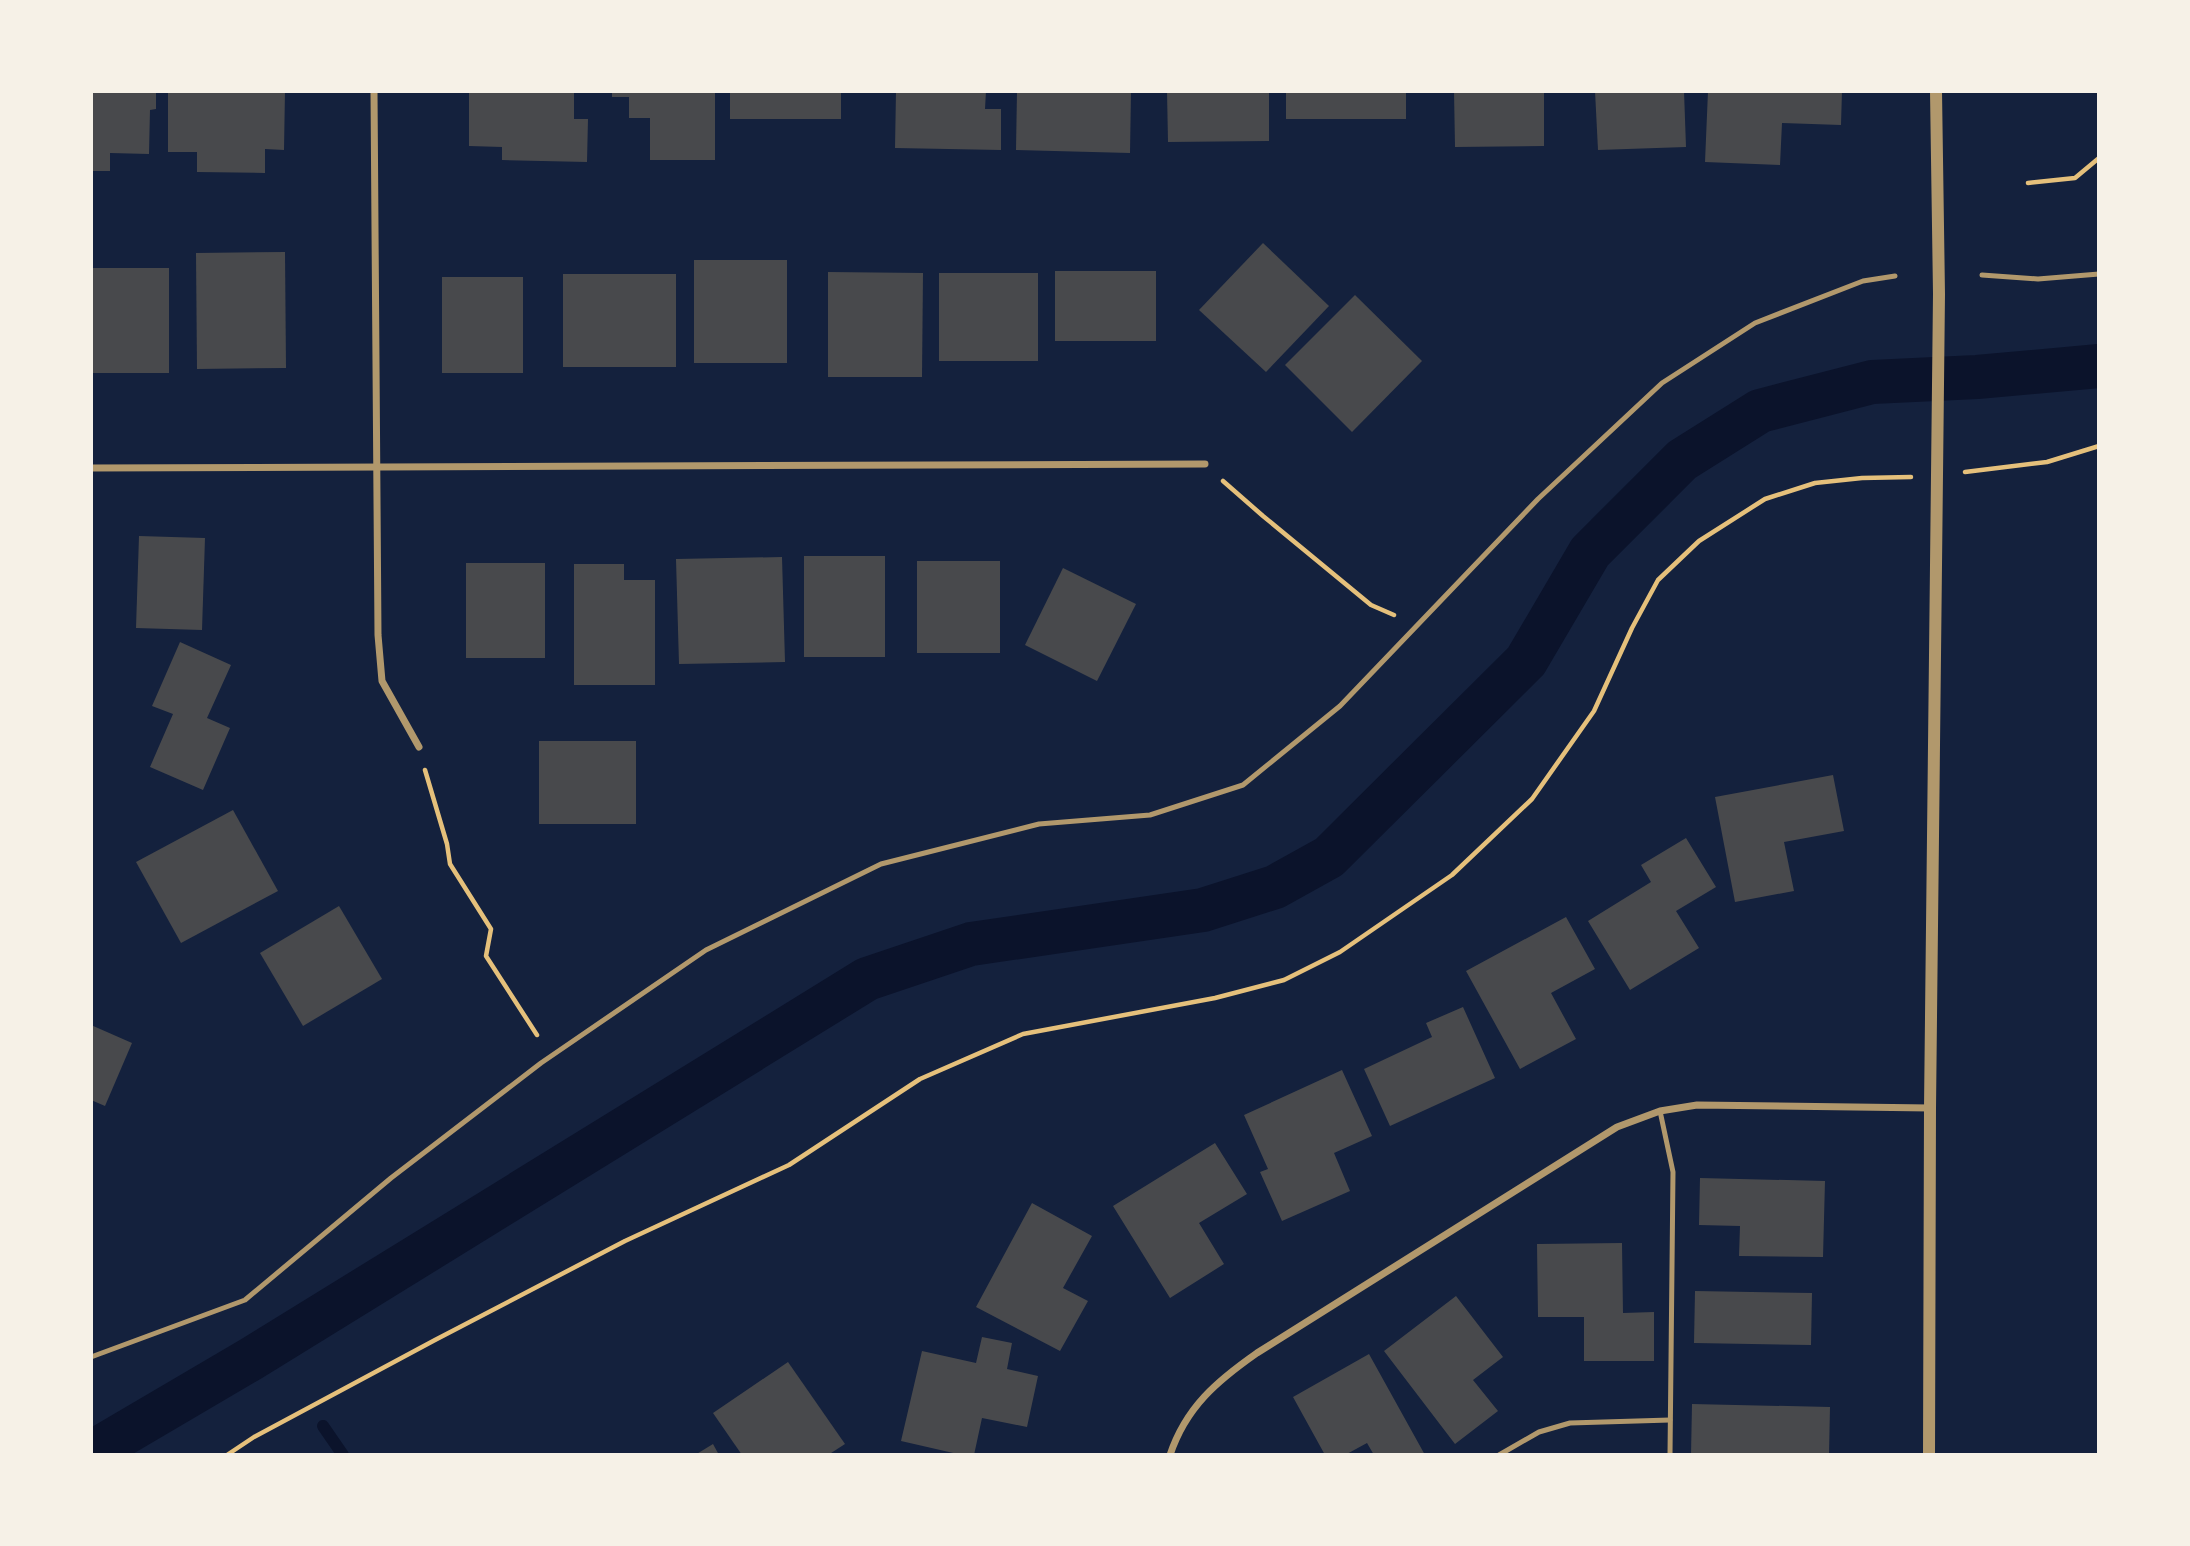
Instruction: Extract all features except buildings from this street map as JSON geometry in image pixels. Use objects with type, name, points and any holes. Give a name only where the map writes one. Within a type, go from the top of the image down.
[{"type":"street","points":[[374,91],[378,635],[382,681],[419,747]]},
{"type":"street","points":[[1929,1455],[1939,294],[1936,91]]},
{"type":"street","points":[[91,468],[1205,464]]},
{"type":"street","points":[[1170,1455],[1196,1404],[1222,1377],[1617,1127],[1660,1111],[1697,1105],[1930,1108]]},
{"type":"lane","points":[[1982,275],[2038,279],[2099,274]]},
{"type":"lane","points":[[91,1357],[245,1300],[391,1178],[551,1056],[706,950],[881,864],[1039,824],[1150,816],[1243,785],[1340,706],[1538,499],[1662,383],[1755,324],[1863,281],[1895,276]]},
{"type":"lane","points":[[1660,1111],[1672,1172],[1670,1455]]},
{"type":"lane","points":[[1499,1455],[1539,1432],[1570,1423],[1670,1420]]},
{"type":"path","points":[[2028,183],[2076,178],[2099,158]]},
{"type":"path","points":[[227,1455],[254,1437],[435,1339],[613,1247],[789,1165],[920,1079],[1023,1034],[1215,998],[1284,980],[1340,952],[1452,875],[1532,799],[1594,712],[1632,628],[1658,580],[1699,541],[1765,499],[1815,483],[1862,478],[1938,476],[2047,462],[2099,446]]},
{"type":"path","points":[[1205,464],[1371,606],[1418,625]]},
{"type":"path","points":[[419,747],[447,844],[450,864],[491,929],[486,956],[551,1056]]},
{"type":"waterway","points":[[91,1453],[251,1359],[867,979],[971,944],[1203,910],[1275,887],[1329,857],[1526,661],[1590,552],[1682,460],[1760,411],[1872,382],[1977,377],[2099,366]]},
{"type":"waterway","points":[[323,1426],[343,1455]]}]
